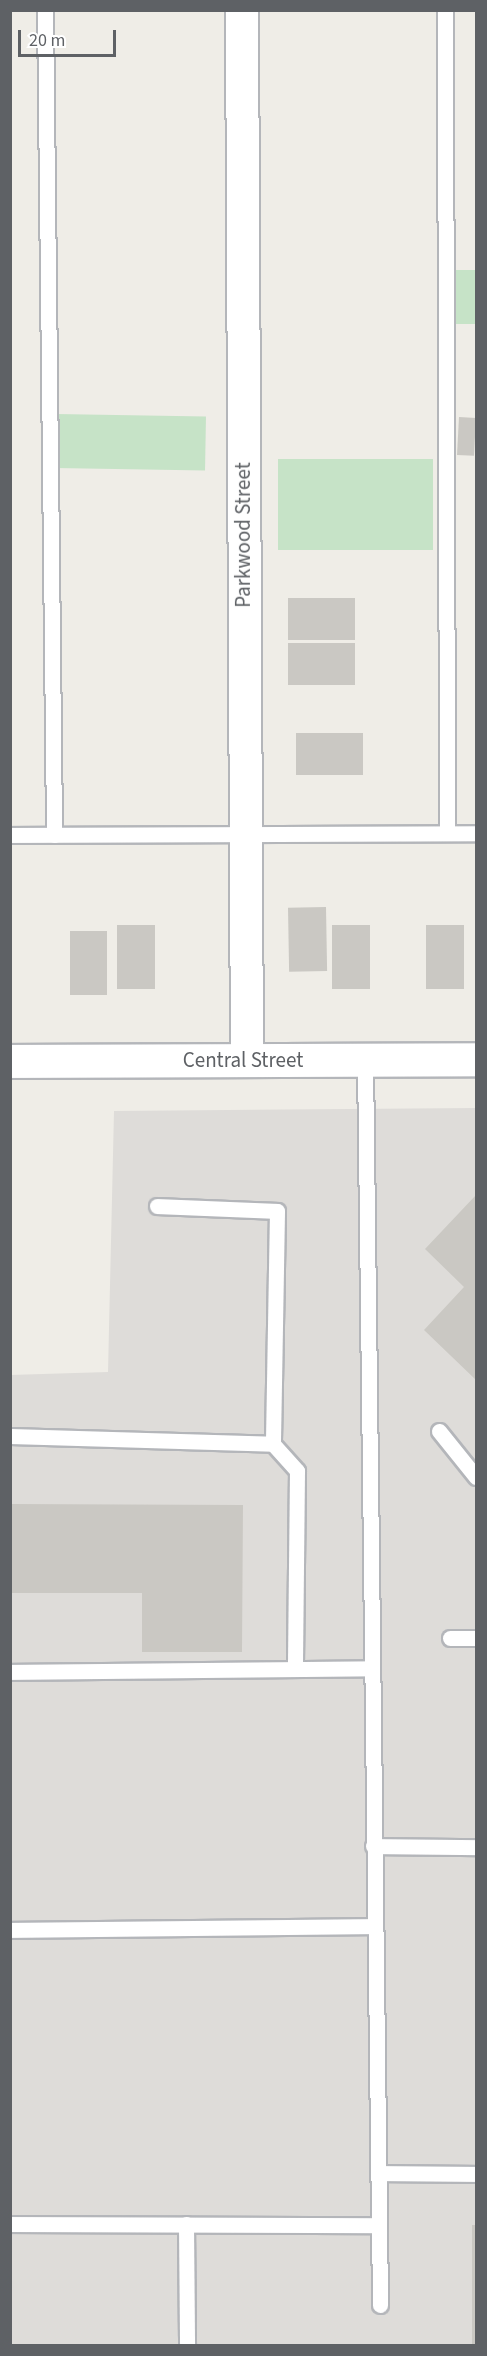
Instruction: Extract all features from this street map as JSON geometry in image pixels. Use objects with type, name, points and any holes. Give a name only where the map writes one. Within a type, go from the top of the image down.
[{"type":"street","name":"Parkwood Street","points":[[242,10],[244,834],[247,1060]]},
{"type":"street","name":"Central Street","points":[[10,1061],[477,1059]]},
{"type":"lane","points":[[45,10],[54,835]]},
{"type":"lane","points":[[445,10],[447,833]]},
{"type":"lane","points":[[10,835],[477,833]]},
{"type":"lane","points":[[365,1059],[380,2305]]},
{"type":"lane","points":[[157,1206],[277,1211],[273,1444],[297,1471],[295,1669]]},
{"type":"lane","points":[[439,1431],[477,1477]]},
{"type":"lane","points":[[10,1436],[273,1444]]},
{"type":"lane","points":[[450,1638],[477,1638]]},
{"type":"lane","points":[[10,1672],[371,1668]]},
{"type":"lane","points":[[373,1846],[477,1847]]},
{"type":"lane","points":[[10,1930],[375,1926]]},
{"type":"lane","points":[[379,2172],[477,2174]]},
{"type":"lane","points":[[10,2224],[379,2225]]},
{"type":"lane","points":[[186,2224],[187,2346]]},
{"type":"shaded area","points":[[476,1108],[476,2345],[11,2345],[10,1375],[108,1372],[114,1111]]},
{"type":"green space","points":[[455,270],[476,270],[476,324],[455,324]]},
{"type":"green space","points":[[56,414],[206,417],[205,471],[55,468]]},
{"type":"green space","points":[[278,459],[433,459],[433,550],[278,550]]},
{"type":"building","points":[[459,417],[476,418],[474,456],[457,455]]},
{"type":"building","points":[[288,598],[355,598],[355,640],[288,640]]},
{"type":"building","points":[[288,643],[355,643],[355,685],[288,685]]},
{"type":"building","points":[[296,733],[363,733],[363,775],[296,775]]},
{"type":"building","points":[[326,907],[327,971],[289,972],[288,908]]},
{"type":"building","points":[[117,925],[155,925],[155,989],[117,989]]},
{"type":"building","points":[[332,925],[370,925],[370,989],[332,989]]},
{"type":"building","points":[[426,925],[464,925],[464,989],[426,989]]},
{"type":"building","points":[[70,931],[107,931],[107,995],[70,995]]},
{"type":"building","points":[[476,1195],[476,1380],[424,1330],[464,1287],[425,1249]]},
{"type":"building","points":[[10,1504],[243,1505],[242,1652],[142,1652],[142,1593],[10,1593]]},
{"type":"building","points":[[472,2225],[476,2225],[476,2346],[472,2346]]}]
